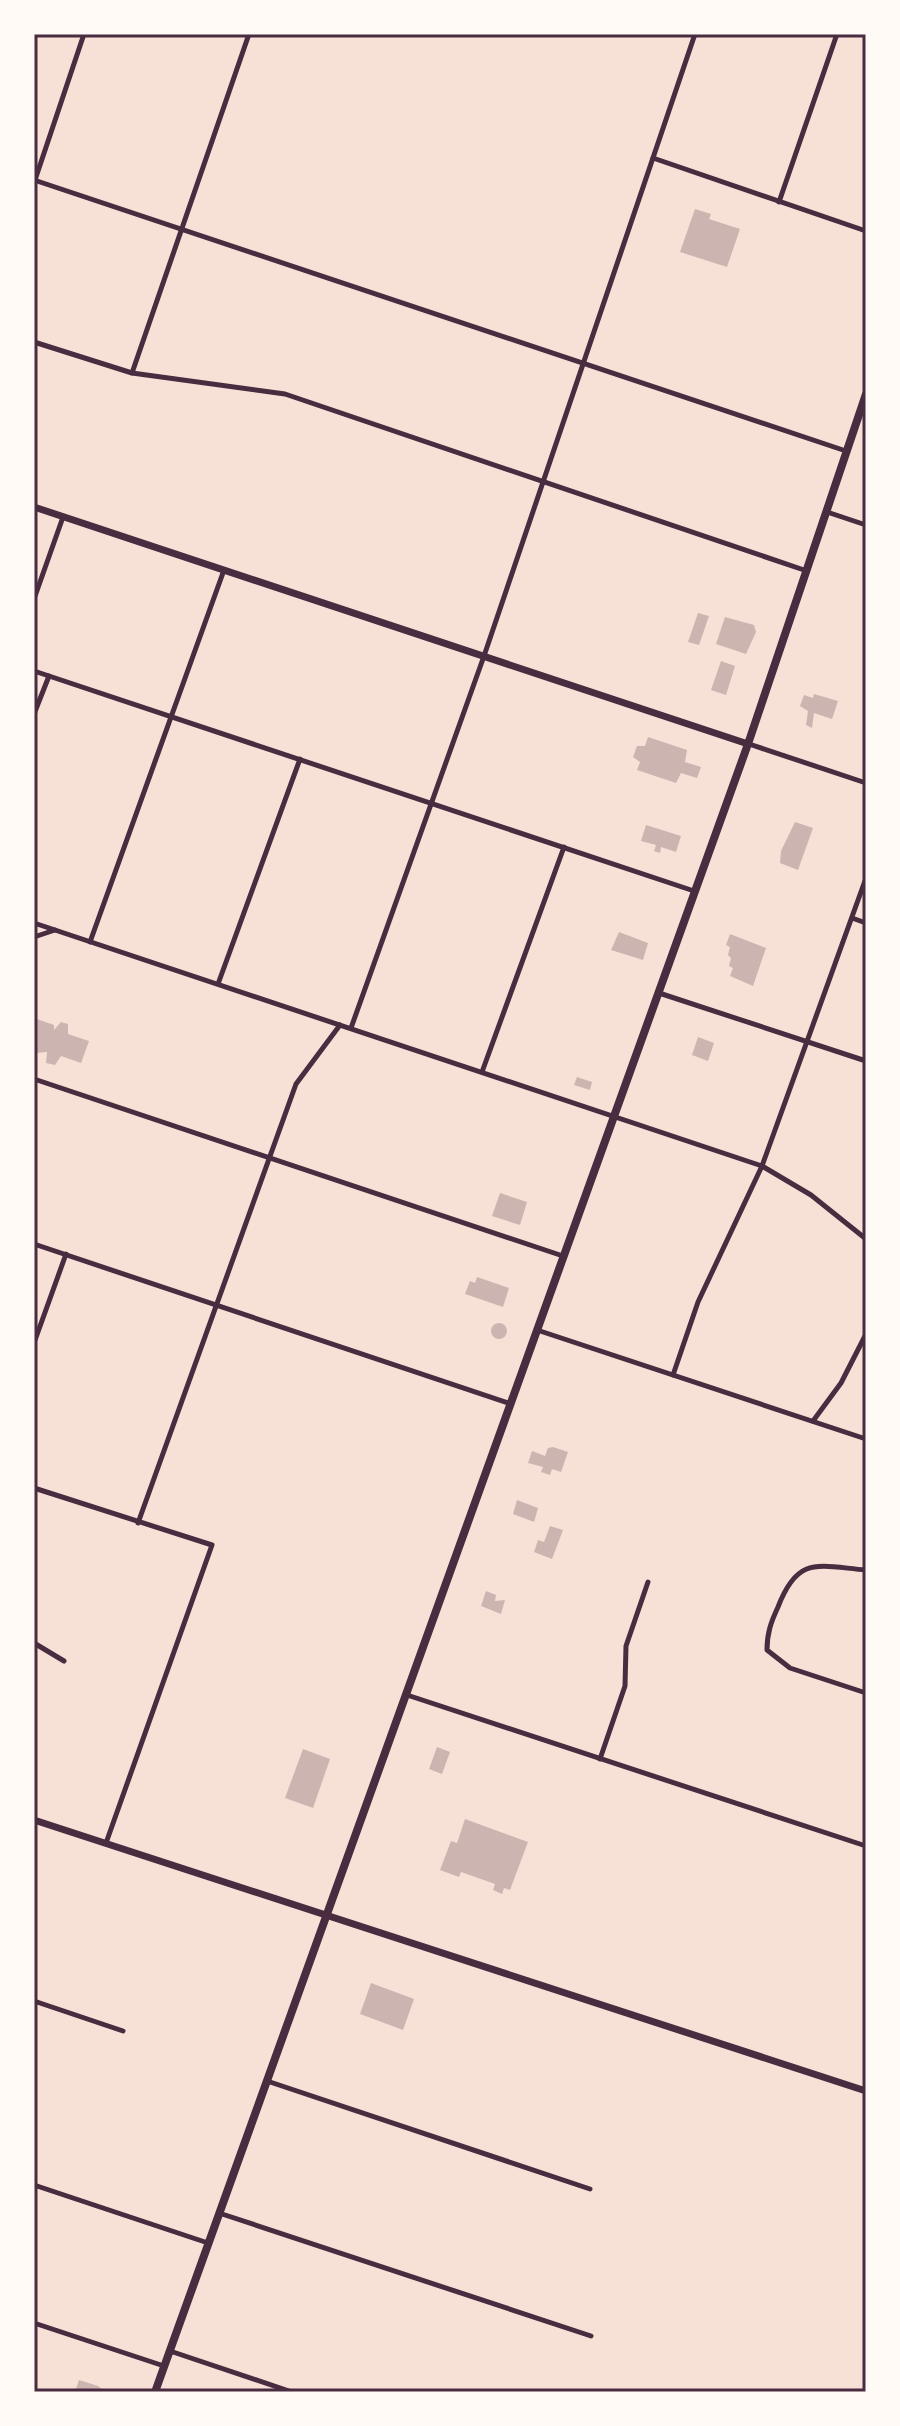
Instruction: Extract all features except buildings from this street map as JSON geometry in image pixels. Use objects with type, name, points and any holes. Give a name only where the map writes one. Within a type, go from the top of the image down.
[{"type":"main road","points":[[155,2392],[748,744],[866,394]]},
{"type":"street","points":[[84,34],[34,180],[846,451]]},
{"type":"street","points":[[132,373],[249,34]]},
{"type":"street","points":[[351,1028],[484,656],[695,34]]},
{"type":"street","points":[[779,202],[837,34]]},
{"type":"street","points":[[653,158],[866,231]]},
{"type":"street","points":[[34,342],[132,373],[285,394],[544,479],[807,571]]},
{"type":"street","points":[[34,507],[866,783]]},
{"type":"street","points":[[827,512],[866,525]]},
{"type":"street","points":[[34,599],[63,517]]},
{"type":"street","points":[[90,942],[224,570]]},
{"type":"street","points":[[34,671],[694,891]]},
{"type":"street","points":[[34,714],[49,676]]},
{"type":"street","points":[[218,984],[300,759]]},
{"type":"street","points":[[482,1072],[564,847]]},
{"type":"street","points":[[673,1375],[698,1302],[762,1166],[866,878]]},
{"type":"street","points":[[852,918],[866,923]]},
{"type":"street","points":[[34,923],[762,1166],[811,1195],[866,1239]]},
{"type":"street","points":[[34,937],[55,930]]},
{"type":"street","points":[[658,993],[866,1061]]},
{"type":"street","points":[[138,1523],[296,1084],[340,1025]]},
{"type":"street","points":[[34,1079],[563,1256]]},
{"type":"street","points":[[34,1244],[511,1404]]},
{"type":"street","points":[[34,1343],[66,1254]]},
{"type":"street","points":[[537,1330],[866,1439]]},
{"type":"street","points":[[813,1421],[841,1383],[866,1334]]},
{"type":"street","points":[[34,1488],[212,1545],[106,1843]]},
{"type":"street","points":[[866,1570],[822,1567],[799,1572],[789,1580],[767,1632],[767,1650],[790,1668],[866,1693]]},
{"type":"street","points":[[600,1759],[625,1686],[626,1646],[648,1582]]},
{"type":"street","points":[[34,1643],[64,1661]]},
{"type":"street","points":[[406,1695],[866,1846]]},
{"type":"street","points":[[34,1820],[866,2091]]},
{"type":"street","points":[[34,2001],[123,2031]]},
{"type":"street","points":[[267,2081],[590,2189]]},
{"type":"street","points":[[34,2185],[208,2243]]},
{"type":"street","points":[[219,2213],[591,2336]]},
{"type":"street","points":[[34,2323],[164,2366]]},
{"type":"street","points":[[170,2351],[292,2392]]}]
